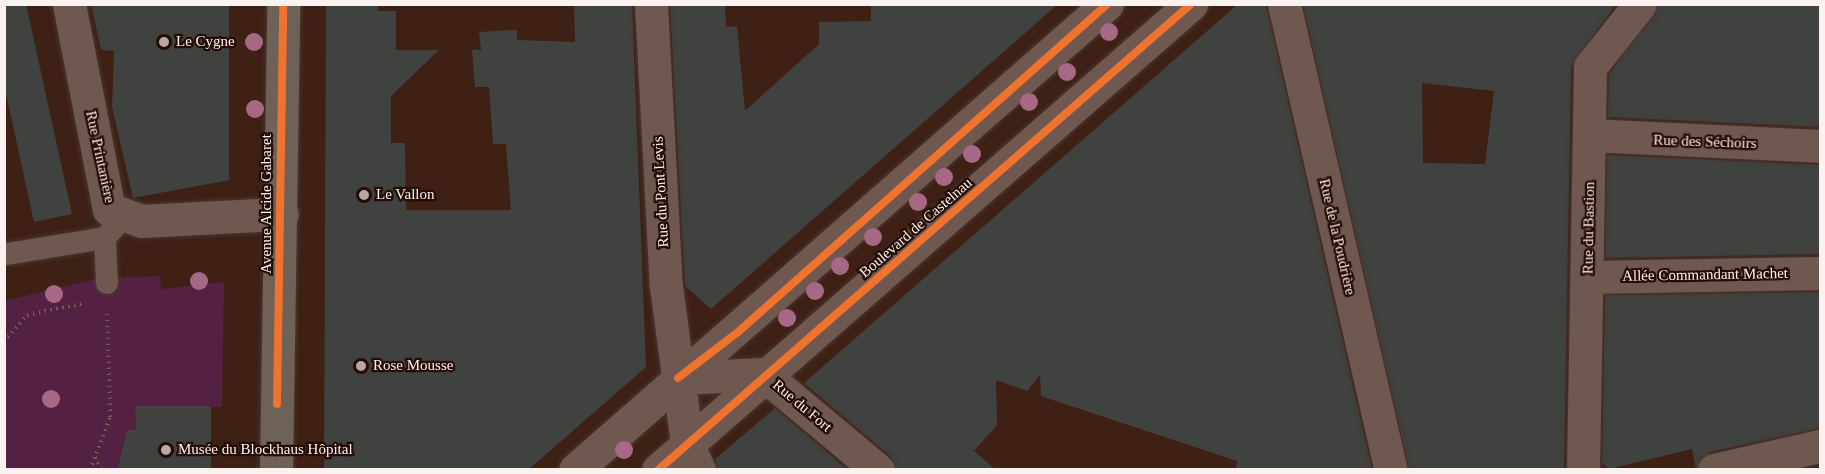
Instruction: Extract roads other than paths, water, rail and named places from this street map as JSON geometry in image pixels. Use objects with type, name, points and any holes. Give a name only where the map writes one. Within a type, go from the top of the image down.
[{"type":"main road","name":"Avenue Alcide Gabaret","points":[[276,470],[282,214],[283,4]]},
{"type":"street","name":"Rue Printanière","points":[[69,4],[114,228],[142,221],[282,214]]},
{"type":"street","name":"Rue du Pont Levis","points":[[651,4],[666,286],[678,378],[693,457]]},
{"type":"street","points":[[576,470],[678,378],[738,332],[1107,4]]},
{"type":"street","name":"Boulevard de Castelnau","points":[[658,470],[693,457],[763,374],[783,362],[1191,4]]},
{"type":"street","name":"Rue de la Poudrière","points":[[1284,4],[1391,470]]},
{"type":"street","name":"Rue du Bastion","points":[[1583,470],[1589,278],[1590,67],[1640,4]]},
{"type":"street","name":"Rue des Séchoirs","points":[[1590,135],[1821,146]]},
{"type":"street","name":"Allée Commandant Machet","points":[[1589,278],[1821,273]]},
{"type":"street","name":"Rue du Fort","points":[[678,378],[763,374],[878,470]]},
{"type":"street","points":[[1714,470],[1821,446]]},
{"type":"lane","points":[[5,249],[114,228],[107,291]]},
{"type":"place","name":"Le Cygne","points":[[164,42]]},
{"type":"place","name":"Le Vallon","points":[[364,195]]},
{"type":"place","name":"Rose Mousse","points":[[361,366]]},
{"type":"place","name":"Musée du Blockhaus Hôpital","points":[[166,450]]}]
